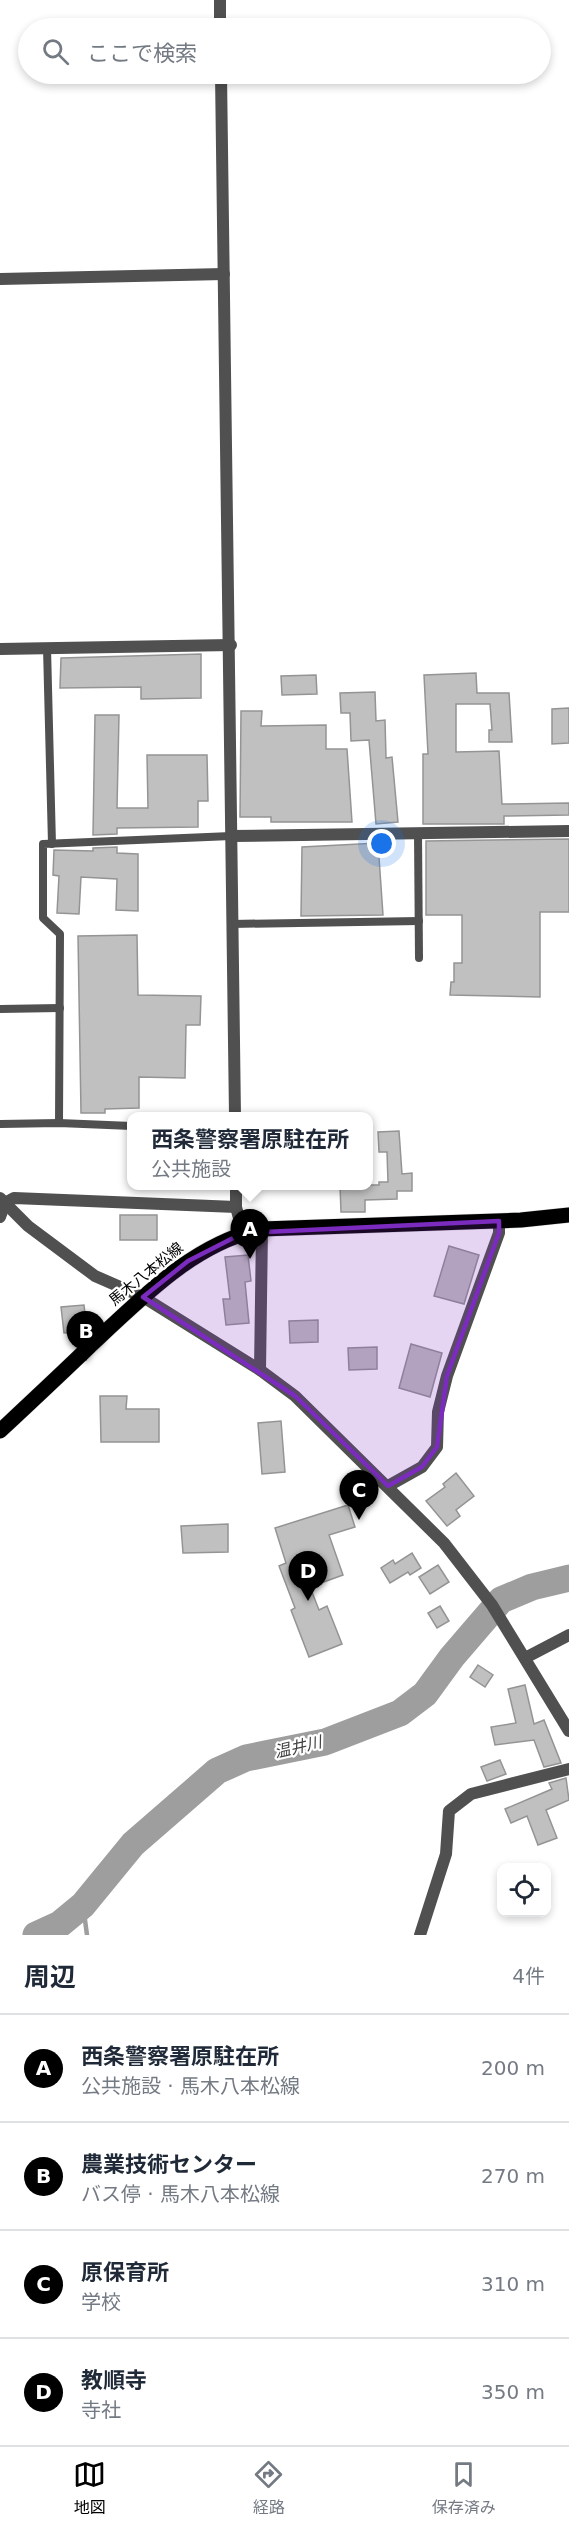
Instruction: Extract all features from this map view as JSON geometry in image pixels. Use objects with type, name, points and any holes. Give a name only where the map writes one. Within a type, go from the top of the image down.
[{"type":"main road","name":"馬木八本松線","points":[[0,1431],[143,1297],[188,1261],[243,1233],[262,1229],[499,1221],[569,1215]]},
{"type":"street","points":[[220,0],[220,18]]},
{"type":"street","points":[[221,84],[231,645],[235,1112]]},
{"type":"street","points":[[0,279],[224,274]]},
{"type":"street","points":[[0,649],[231,645]]},
{"type":"street","points":[[231,836],[569,831]]},
{"type":"street","points":[[236,1190],[236,1208],[243,1233]]},
{"type":"street","points":[[3,1200],[14,1198],[236,1208]]},
{"type":"street","points":[[0,1217],[3,1200]]},
{"type":"street","points":[[3,1200],[28,1226],[95,1276],[143,1297],[260,1370],[295,1396],[444,1543],[492,1605],[569,1731]]},
{"type":"street","points":[[388,1486],[422,1467],[436,1447],[438,1412],[447,1376],[499,1233],[499,1221]]},
{"type":"street","points":[[260,1370],[262,1229]]},
{"type":"street","points":[[525,1658],[569,1635]]},
{"type":"street","points":[[420,1935],[446,1854],[448,1811],[471,1794],[569,1769]]},
{"type":"lane","points":[[47,648],[52,844]]},
{"type":"lane","points":[[418,834],[419,958]]},
{"type":"lane","points":[[59,1123],[60,934],[43,918],[43,844],[231,836]]},
{"type":"lane","points":[[232,924],[419,921]]},
{"type":"lane","points":[[0,1009],[60,1008]]},
{"type":"lane","points":[[0,1124],[59,1123],[127,1126]]},
{"type":"highlighted area","points":[[499,1221],[499,1233],[447,1376],[437,1447],[422,1467],[388,1486],[295,1396],[143,1297],[188,1261],[243,1233]]},
{"type":"building","points":[[201,654],[201,698],[141,699],[141,687],[60,688],[61,658]]},
{"type":"building","points":[[476,673],[477,693],[509,693],[512,742],[489,742],[489,730],[492,730],[490,704],[456,704],[456,752],[499,751],[502,804],[569,803],[569,815],[504,816],[504,824],[423,824],[423,754],[428,754],[424,675]]},
{"type":"building","points":[[316,675],[317,694],[282,695],[281,676]]},
{"type":"building","points":[[375,692],[376,721],[385,720],[386,758],[392,757],[398,822],[376,824],[369,740],[351,741],[350,713],[341,713],[340,693]]},
{"type":"building","points":[[569,708],[569,743],[552,744],[552,709]]},
{"type":"building","points":[[241,711],[262,711],[261,726],[326,725],[326,749],[347,749],[352,822],[271,822],[271,817],[240,817]]},
{"type":"building","points":[[95,715],[119,715],[117,808],[148,808],[147,755],[207,755],[208,801],[198,801],[198,827],[117,828],[117,834],[93,835]]},
{"type":"building","points":[[569,839],[569,912],[540,912],[540,997],[450,995],[451,982],[454,982],[454,963],[462,963],[462,915],[426,915],[426,841]]},
{"type":"building","points":[[378,843],[383,915],[301,916],[302,847]]},
{"type":"building","points":[[117,847],[117,853],[138,854],[138,911],[116,910],[117,879],[81,877],[79,914],[57,913],[59,876],[53,875],[54,850],[93,851],[93,848]]},
{"type":"building","points":[[137,935],[138,995],[201,996],[200,1025],[186,1025],[185,1078],[139,1077],[139,1108],[105,1109],[105,1113],[81,1113],[78,936]]},
{"type":"building","points":[[399,1131],[402,1174],[412,1173],[412,1191],[397,1191],[397,1199],[365,1200],[365,1212],[341,1212],[340,1190],[373,1190],[373,1185],[388,1182],[387,1152],[379,1152],[378,1132]]},
{"type":"building","points":[[120,1215],[157,1215],[157,1240],[120,1240]]},
{"type":"building","points":[[449,1246],[479,1255],[464,1304],[434,1296]]},
{"type":"building","points":[[248,1255],[251,1281],[245,1282],[249,1323],[226,1325],[223,1299],[230,1299],[225,1257]]},
{"type":"building","points":[[84,1305],[87,1331],[64,1333],[61,1307]]},
{"type":"building","points":[[318,1320],[318,1342],[290,1343],[289,1321]]},
{"type":"building","points":[[411,1344],[442,1353],[430,1397],[399,1388]]},
{"type":"building","points":[[377,1347],[377,1369],[349,1370],[348,1348]]},
{"type":"building","points":[[100,1396],[127,1396],[126,1409],[159,1409],[159,1442],[101,1442]]},
{"type":"building","points":[[281,1421],[285,1472],[262,1474],[258,1423]]},
{"type":"building","points":[[456,1473],[474,1496],[456,1510],[460,1516],[447,1526],[426,1501],[445,1487],[443,1484]]},
{"type":"building","points":[[348,1505],[355,1527],[329,1535],[343,1575],[310,1587],[319,1610],[327,1606],[342,1644],[309,1657],[291,1610],[295,1608],[279,1566],[286,1563],[275,1528]]},
{"type":"building","points":[[228,1524],[228,1552],[183,1553],[181,1526]]},
{"type":"building","points":[[412,1553],[421,1568],[410,1575],[408,1572],[390,1583],[381,1568],[393,1560],[395,1564]]},
{"type":"building","points":[[438,1565],[449,1582],[430,1594],[419,1577]]},
{"type":"building","points":[[440,1606],[449,1621],[437,1628],[428,1613]]},
{"type":"building","points":[[478,1665],[493,1675],[485,1687],[470,1677]]},
{"type":"building","points":[[525,1685],[534,1724],[544,1720],[561,1763],[544,1767],[534,1740],[495,1745],[491,1727],[516,1723],[508,1689]]},
{"type":"building","points":[[500,1760],[506,1774],[487,1781],[481,1767]]},
{"type":"building","points":[[566,1778],[569,1800],[546,1810],[557,1838],[538,1845],[527,1816],[511,1823],[505,1809],[552,1789],[549,1783]]},
{"type":"waterway","name":"温井川","points":[[36,1935],[60,1924],[83,1905],[133,1844],[217,1771],[246,1758],[325,1742],[400,1713],[425,1694],[452,1657],[501,1600],[532,1587],[569,1578]]},
{"type":"waterway","points":[[83,1905],[87,1935]]},
{"type":"place","name":"西条警察署原駐在所","points":[[250,1259]]},
{"type":"place","name":"農業技術センター","points":[[86,1361]]},
{"type":"place","name":"原保育所","points":[[359,1520]]},
{"type":"place","name":"教順寺","points":[[308,1601]]}]
